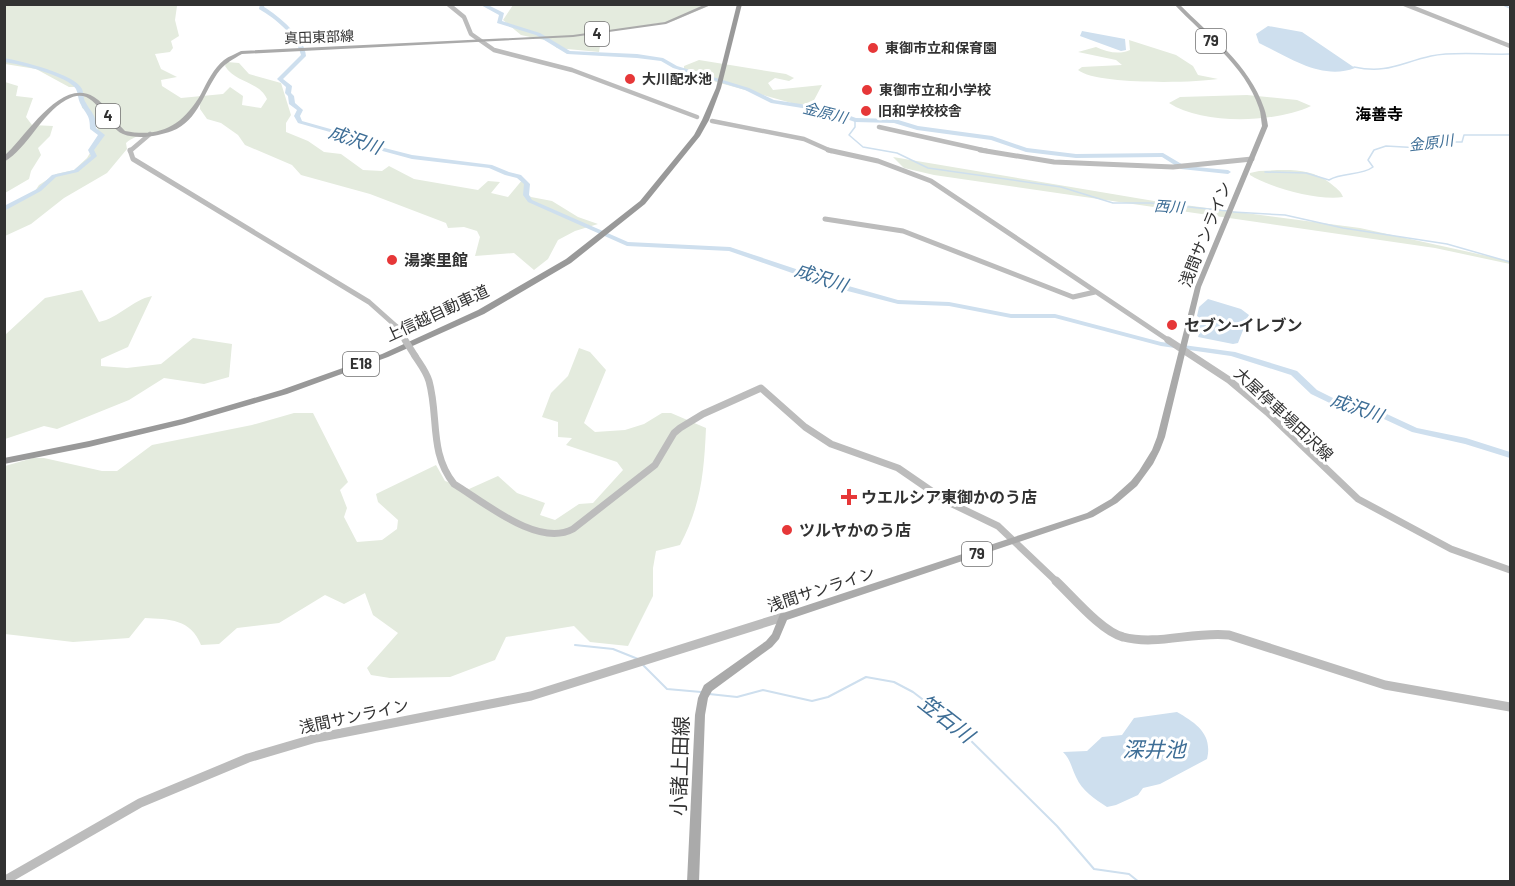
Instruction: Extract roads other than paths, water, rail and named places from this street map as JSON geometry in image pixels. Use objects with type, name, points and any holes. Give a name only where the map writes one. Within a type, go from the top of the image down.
[{"type":"highway","name":"上信越自動車道","points":[[721,76],[735,4]]},
{"type":"highway","name":"上信越自動車道","points":[[4,461],[241,406],[394,351],[494,304],[563,263],[652,193],[681,159],[704,123],[721,76],[740,4]]},
{"type":"highway","name":"上信越自動車道","points":[[4,455],[102,439]]},
{"type":"main road","name":"真田東部線","points":[[4,160],[59,101],[74,94],[89,96],[123,132],[150,134],[169,130],[186,120],[221,65],[229,57],[250,52],[573,36],[673,21],[711,4]]},
{"type":"main road","name":"浅間サンライン","points":[[783,617],[1090,515],[1119,498],[1140,478],[1152,461],[1160,442],[1181,346],[1200,279],[1265,126],[1265,113],[1259,96],[1246,77],[1176,4]]},
{"type":"main road","name":"小諸上田線","points":[[693,882],[700,715],[704,695],[718,681],[770,644],[783,617]]},
{"type":"street","points":[[448,4],[464,17],[471,34],[502,53],[573,70],[697,117]]},
{"type":"street","points":[[1404,4],[1510,46]]},
{"type":"street","name":"大屋停車場田沢線","points":[[712,121],[804,139],[833,152],[860,157],[932,181],[1095,292],[1181,346],[1240,389],[1358,499],[1450,549],[1510,570]]},
{"type":"street","points":[[879,127],[1045,161],[1179,167],[1252,159]]},
{"type":"street","points":[[150,134],[146,141],[130,150],[133,159],[369,302],[397,327],[429,380],[439,460],[445,475],[454,484],[534,532],[556,535],[573,530],[655,465],[674,433],[680,428],[702,414],[761,388],[805,427],[831,444],[898,468],[946,501],[998,526],[1096,620],[1120,637],[1148,640],[1210,633],[1229,635],[1286,652],[1355,678],[1510,707]]},
{"type":"street","points":[[825,219],[903,231],[1073,297],[1095,292]]},
{"type":"street","name":"浅間サンライン","points":[[4,881],[118,813],[171,787],[231,763],[303,742],[544,692],[783,617]]},
{"type":"water","points":[[1268,26],[1302,32],[1355,68],[1330,72],[1293,60],[1259,43],[1256,34]]},
{"type":"water","points":[[1082,31],[1125,39],[1126,50],[1121,51],[1080,36]]},
{"type":"water","points":[[1208,299],[1241,309],[1249,315],[1238,343],[1198,337],[1200,331],[1194,329],[1197,321],[1203,320],[1197,316],[1199,307]]},
{"type":"water","name":"深井池","points":[[1177,712],[1191,720],[1205,736],[1208,743],[1207,759],[1160,784],[1143,788],[1138,795],[1116,805],[1107,807],[1089,794],[1076,777],[1063,752],[1087,751],[1102,737],[1122,735],[1134,718]]},
{"type":"waterway","name":"成沢川","points":[[263,4],[261,8],[287,28],[299,43],[304,55],[280,79],[289,86],[288,93],[292,104],[300,110],[297,116],[300,122],[339,133],[355,142],[412,157],[490,166],[507,174],[519,176],[527,184],[526,195],[530,201],[627,244],[730,249],[835,285],[898,302],[949,304],[1011,316],[1055,316],[1161,344],[1232,354],[1294,373],[1314,392],[1341,405],[1373,411],[1415,430],[1466,441],[1510,455]]},
{"type":"waterway","name":"金原川","points":[[481,4],[502,14],[499,22],[538,34],[569,53],[637,56],[663,60],[675,67],[747,89],[773,102],[828,110],[855,120],[895,121],[917,128],[992,138],[1026,150],[1076,156],[1163,155],[1183,168],[1228,172]]},
{"type":"waterway","points":[[1501,4],[1510,8]]},
{"type":"waterway","points":[[1354,67],[1366,69],[1393,67],[1431,56],[1460,53],[1510,54]]},
{"type":"waterway","points":[[4,60],[43,70],[72,83],[79,90],[82,102],[93,119],[93,129],[102,135],[91,150],[94,156],[76,171],[54,176],[39,190],[4,209]]},
{"type":"waterway","name":"西川","points":[[855,120],[855,127],[849,135],[863,147],[897,153],[928,168],[1061,187],[1113,203],[1150,203],[1228,211]]},
{"type":"waterway","name":"金原川","points":[[1265,172],[1306,173],[1329,180],[1368,170],[1373,167],[1368,160],[1374,150],[1386,146],[1421,148],[1434,142],[1462,142],[1464,135],[1510,135]]},
{"type":"waterway","name":"西川","points":[[1233,212],[1285,215],[1343,228],[1447,244],[1510,262]]},
{"type":"waterway","name":"笠石川","points":[[575,645],[613,649],[638,659]]},
{"type":"waterway","name":"笠石川","points":[[643,665],[667,689],[701,692]]},
{"type":"waterway","name":"笠石川","points":[[709,694],[737,697],[763,690],[812,701],[828,697],[866,677],[894,682],[913,692],[951,721],[1057,826],[1094,869],[1129,874],[1139,882]]},
{"type":"place","name":"東御市立和保育園","points":[[873,48]]},
{"type":"place","name":"大川配水池","points":[[630,79]]},
{"type":"place","name":"東御市立和小学校","points":[[867,90]]},
{"type":"place","name":"旧和学校校舎","points":[[866,111]]},
{"type":"place","name":"湯楽里館","points":[[392,260]]},
{"type":"place","name":"セブン-イレブン","points":[[1172,325]]},
{"type":"place","name":"ウエルシア東御かのう店","points":[[849,497]]},
{"type":"place","name":"ツルヤかのう店","points":[[787,530]]},
{"type":"district","name":"海善寺","points":[[1379,114]]}]
